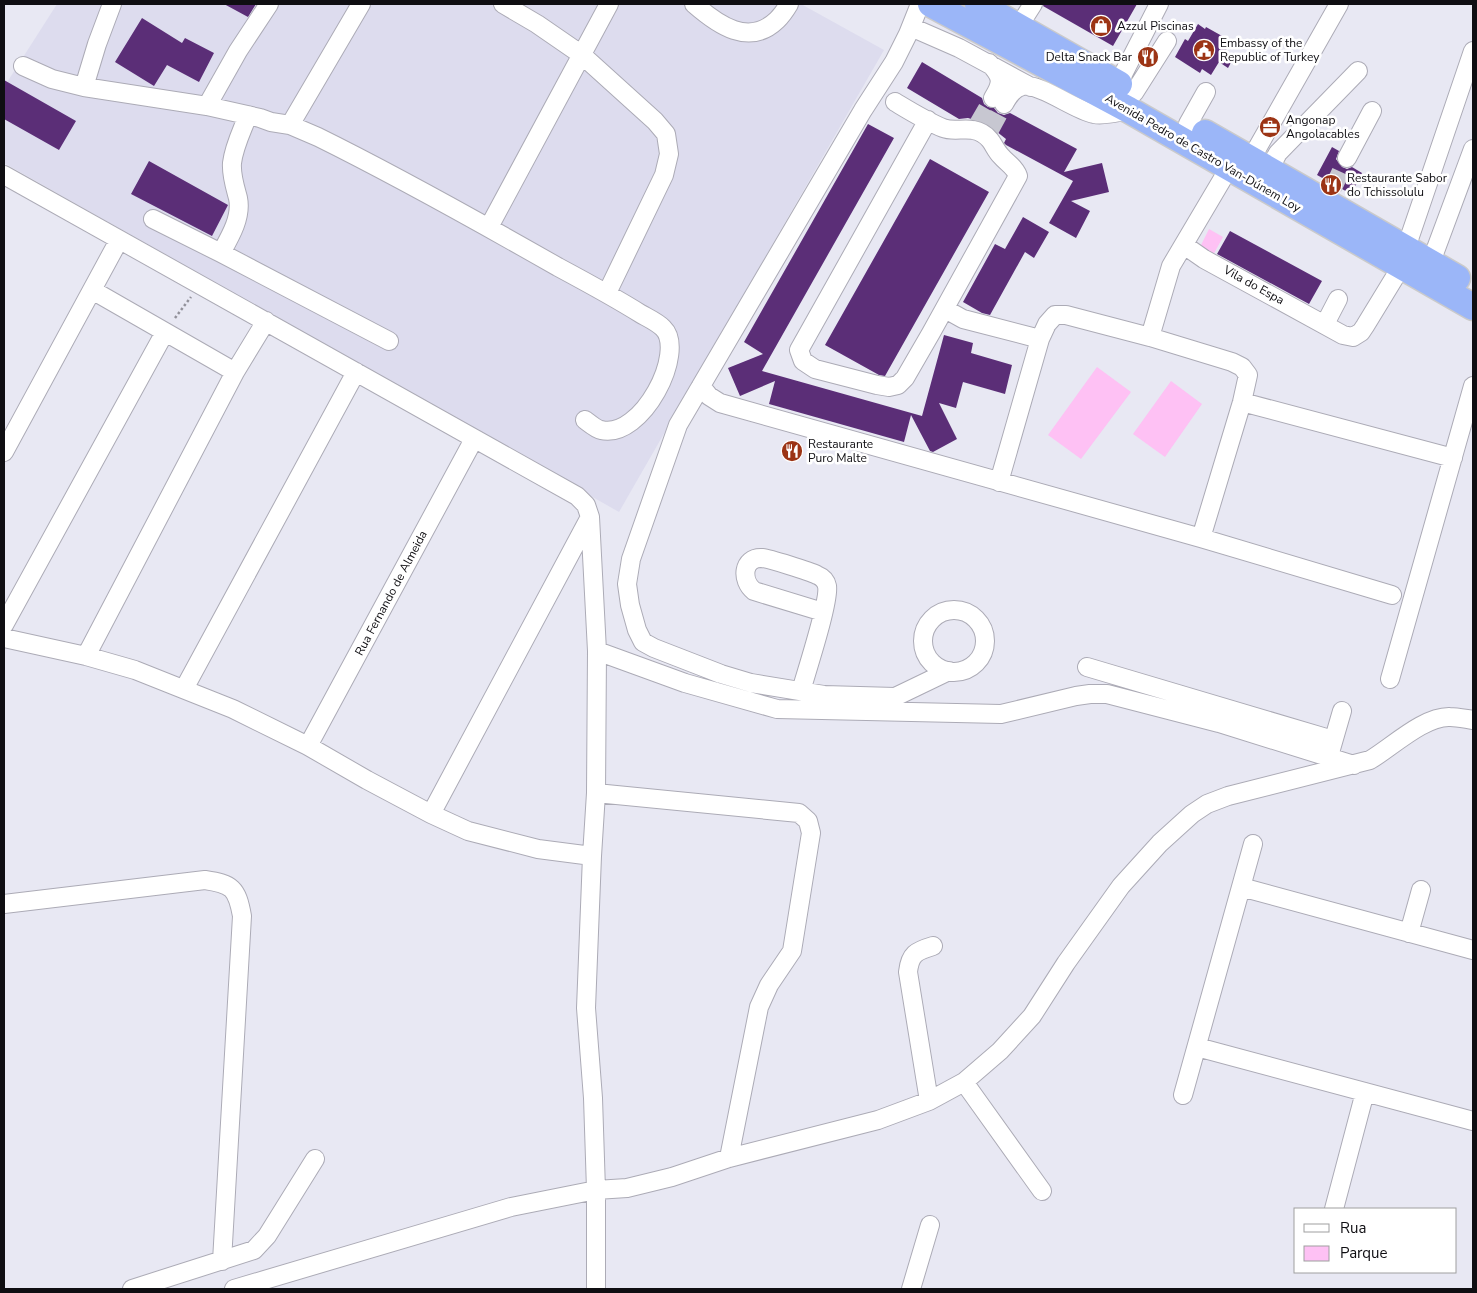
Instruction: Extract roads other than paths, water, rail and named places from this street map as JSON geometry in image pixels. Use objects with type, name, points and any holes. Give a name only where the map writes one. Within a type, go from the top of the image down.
[{"type":"highway","name":"Avenida Pedro de Castro Van-Dúnem Loy","points":[[978,4],[1019,26],[1131,96],[1404,257],[1431,262],[1473,286]]},
{"type":"highway","name":"Avenida Pedro de Castro Van-Dúnem Loy","points":[[930,5],[1131,96],[1188,124],[1249,166],[1329,195],[1404,257],[1473,307]]},
{"type":"street","points":[[84,87],[96,44],[112,4]]},
{"type":"street","points":[[206,106],[268,4]]},
{"type":"street","points":[[290,125],[361,4]]},
{"type":"street","points":[[503,4],[537,24],[582,55],[655,121],[666,134],[669,154],[664,175],[607,293]]},
{"type":"street","points":[[489,227],[609,4]]},
{"type":"street","points":[[694,4],[724,26],[745,33],[762,31],[778,19],[789,4]]},
{"type":"street","points":[[1019,26],[1033,4]]},
{"type":"street","points":[[1131,96],[1160,4]]},
{"type":"street","points":[[1150,337],[1171,266],[1184,245],[1249,166],[1339,4]]},
{"type":"street","points":[[949,671],[895,697],[824,695],[751,683],[721,674],[643,642],[637,630],[630,605],[627,584],[631,559],[678,425],[863,110],[894,62],[911,27],[930,5],[999,74],[999,101],[1022,86],[1031,87]]},
{"type":"street","points":[[911,27],[944,40],[1031,87],[1094,114],[1106,114],[1131,96],[1162,66]]},
{"type":"street","points":[[1131,96],[1167,41]]},
{"type":"street","points":[[1404,257],[1473,51]]},
{"type":"street","points":[[23,66],[52,79],[84,87],[206,106],[290,125],[330,143],[489,227],[607,293],[664,329],[671,342],[665,372],[651,402],[636,419],[619,430],[600,430],[585,420]]},
{"type":"street","points":[[1249,166],[1278,152],[1358,71]]},
{"type":"street","points":[[1188,124],[1206,92]]},
{"type":"street","points":[[895,102],[928,120],[942,128],[982,130],[1003,159],[1015,169],[1018,176],[945,309],[905,378],[898,385],[889,387],[877,386],[815,369],[803,361],[799,350],[928,120]]},
{"type":"street","points":[[1347,158],[1372,111]]},
{"type":"street","points":[[221,253],[237,217],[238,200],[232,166],[236,146],[248,115]]},
{"type":"street","points":[[1431,262],[1473,150]]},
{"type":"street","points":[[4,175],[577,496],[586,505],[590,517],[597,651],[596,793],[586,1008],[593,1098],[596,1190],[596,1289]]},
{"type":"street","points":[[153,220],[221,253],[389,341]]},
{"type":"street","points":[[4,452],[119,240]]},
{"type":"street","name":"Vila do Espa","points":[[1184,245],[1343,335],[1352,337],[1361,332],[1404,257]]},
{"type":"street","points":[[92,290],[235,372]]},
{"type":"street","points":[[1324,324],[1338,299]]},
{"type":"street","points":[[945,309],[963,319],[1040,339]]},
{"type":"street","points":[[999,482],[1040,339],[1047,324],[1055,315],[1066,315],[1150,337],[1232,362],[1242,367],[1248,375],[1242,402],[1200,538]]},
{"type":"street","points":[[86,656],[235,372],[266,321]]},
{"type":"street","points":[[4,625],[165,332]]},
{"type":"street","points":[[184,689],[356,372]]},
{"type":"street","points":[[702,386],[709,396],[720,403],[1200,538],[1392,595]]},
{"type":"street","points":[[1390,679],[1473,386]]},
{"type":"street","points":[[1242,402],[1452,458]]},
{"type":"street","name":"Rua Fernando de Almeida","points":[[308,746],[474,440]]},
{"type":"street","points":[[431,814],[565,567],[590,517]]},
{"type":"street","points":[[565,567],[594,577]]},
{"type":"street","points":[[801,691],[823,612]]},
{"type":"street","points":[[4,638],[86,656],[135,670],[184,689],[232,709],[308,746],[367,780],[431,814],[468,831],[538,849],[592,856]]},
{"type":"street","points":[[597,651],[685,683],[777,709],[1001,714],[1076,696],[1107,694],[1219,724],[1354,765]]},
{"type":"street","points":[[1087,667],[1334,740]]},
{"type":"street","points":[[1328,757],[1342,711]]},
{"type":"street","points":[[234,1289],[511,1207],[596,1190],[627,1188],[672,1177],[729,1158],[878,1120],[930,1101],[964,1082],[1000,1051],[1032,1016],[1066,963],[1121,886],[1160,843],[1192,814],[1207,804],[1228,796],[1370,760],[1411,731],[1428,722],[1448,716],[1473,720]]},
{"type":"street","points":[[596,793],[799,813],[808,820],[811,833],[792,951],[769,985],[759,1007],[729,1158]]},
{"type":"street","points":[[1183,1095],[1253,844]]},
{"type":"street","points":[[4,904],[205,880],[225,883],[239,898],[242,916],[222,1261]]},
{"type":"street","points":[[1241,887],[1473,950]]},
{"type":"street","points":[[1409,933],[1421,890]]},
{"type":"street","points":[[930,1101],[908,972],[909,961],[912,956],[922,949],[933,946]]},
{"type":"street","points":[[1197,1047],[1473,1121]]},
{"type":"street","points":[[964,1082],[1042,1192]]},
{"type":"street","points":[[1334,1208],[1365,1092]]},
{"type":"street","points":[[132,1289],[250,1252],[261,1244],[315,1159]]},
{"type":"street","points":[[911,1289],[930,1225]]},
{"type":"tunnel","points":[[978,124],[993,98]]},
{"type":"tunnel","points":[[990,130],[1004,104]]},
{"type":"tunnel","points":[[1333,188],[1347,158]]},
{"type":"place","name":"Azzul Piscinas","points":[[1101,26]]},
{"type":"place","name":"Embassy of the Republic of Turkey","points":[[1204,50]]},
{"type":"place","name":"Delta Snack Bar","points":[[1148,57]]},
{"type":"place","name":"Angonap Angolacables","points":[[1270,127]]},
{"type":"place","name":"Restaurante Sabor do Tchissolulu","points":[[1331,185]]},
{"type":"place","name":"Restaurante Puro Malte","points":[[792,451]]}]
